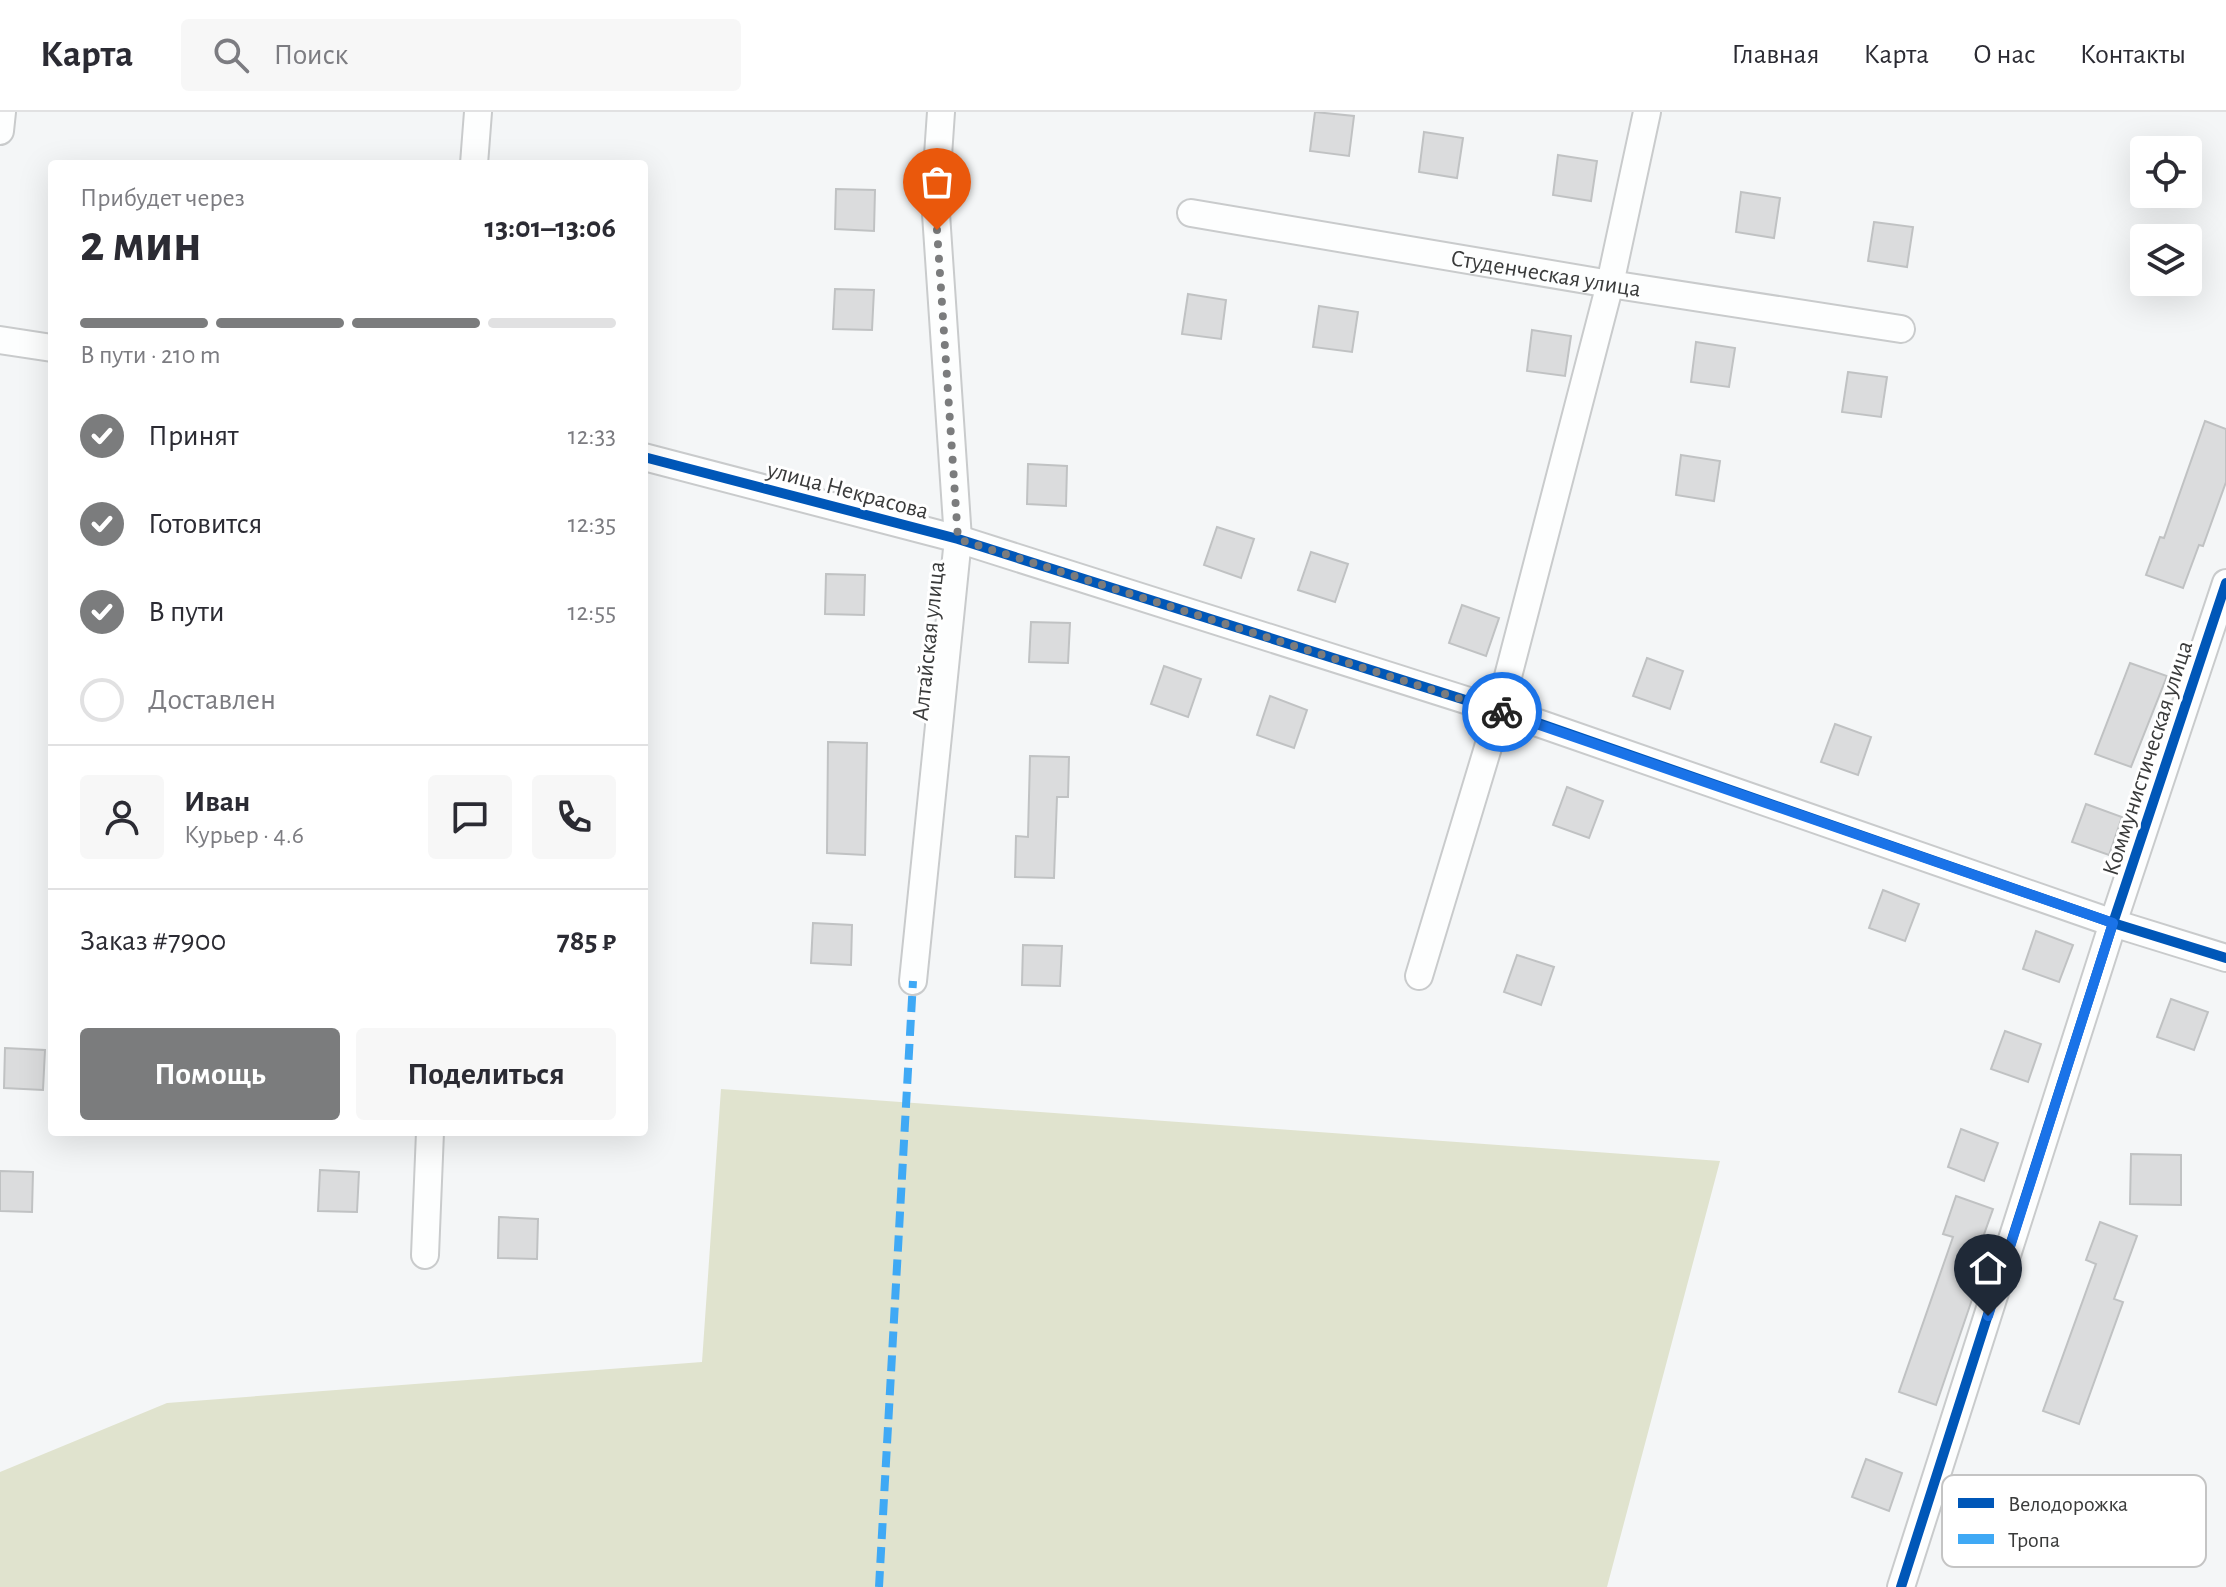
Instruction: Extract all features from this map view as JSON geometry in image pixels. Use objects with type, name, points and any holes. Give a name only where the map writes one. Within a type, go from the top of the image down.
[{"type":"street","points":[[0,131],[2,112]]},
{"type":"street","points":[[474,160],[478,112]]},
{"type":"street","name":"Алтайская улица","points":[[913,981],[958,539],[935,199],[941,112]]},
{"type":"street","points":[[1419,976],[1499,711],[1610,284],[1647,112]]},
{"type":"street","name":"Студенческая улица","points":[[1191,213],[1610,284],[1901,329]]},
{"type":"street","points":[[0,340],[48,347]]},
{"type":"street","name":"улица Некрасова","points":[[648,458],[958,539],[1499,711],[2113,923],[2226,958]]},
{"type":"street","name":"Коммунистическая улица","points":[[1901,1587],[2113,923],[2226,583]]},
{"type":"street","points":[[425,1255],[430,1136]]},
{"type":"green space","points":[[721,1089],[1720,1161],[1607,1587],[0,1587],[0,1472],[167,1403],[702,1362]]},
{"type":"building","points":[[1315,112],[1354,116],[1349,156],[1310,151]]},
{"type":"building","points":[[1424,132],[1463,138],[1457,178],[1419,172]]},
{"type":"building","points":[[1558,155],[1597,161],[1591,201],[1553,195]]},
{"type":"building","points":[[836,189],[875,190],[874,231],[835,229]]},
{"type":"building","points":[[1741,192],[1780,198],[1774,238],[1736,232]]},
{"type":"building","points":[[1874,222],[1913,227],[1907,267],[1868,261]]},
{"type":"building","points":[[835,289],[874,290],[872,330],[833,329]]},
{"type":"building","points":[[1188,294],[1226,300],[1221,339],[1182,334]]},
{"type":"building","points":[[1319,306],[1358,312],[1352,352],[1313,347]]},
{"type":"building","points":[[1532,330],[1571,336],[1565,376],[1527,371]]},
{"type":"building","points":[[1696,342],[1735,348],[1729,387],[1691,382]]},
{"type":"building","points":[[1848,372],[1887,377],[1881,417],[1842,412]]},
{"type":"building","points":[[2205,421],[2226,429],[2226,482],[2203,546],[2199,545],[2183,588],[2146,575],[2160,537],[2164,538]]},
{"type":"building","points":[[1681,455],[1720,461],[1714,501],[1676,495]]},
{"type":"building","points":[[1028,464],[1067,466],[1066,506],[1027,504]]},
{"type":"building","points":[[1217,527],[1254,539],[1241,578],[1204,565]]},
{"type":"building","points":[[1311,552],[1348,564],[1335,602],[1298,590]]},
{"type":"building","points":[[826,574],[865,575],[864,615],[825,614]]},
{"type":"building","points":[[1462,605],[1499,618],[1486,656],[1449,643]]},
{"type":"building","points":[[1031,622],[1070,623],[1068,663],[1029,662]]},
{"type":"building","points":[[1647,658],[1683,671],[1670,709],[1633,696]]},
{"type":"building","points":[[2130,663],[2167,676],[2131,767],[2095,754]]},
{"type":"building","points":[[1164,666],[1201,679],[1188,717],[1151,704]]},
{"type":"building","points":[[1270,696],[1307,710],[1294,748],[1257,735]]},
{"type":"building","points":[[1835,724],[1871,737],[1858,775],[1821,762]]},
{"type":"building","points":[[828,742],[867,743],[865,855],[827,853]]},
{"type":"building","points":[[1030,756],[1069,757],[1068,797],[1057,797],[1054,878],[1015,877],[1016,836],[1028,837]]},
{"type":"building","points":[[1567,787],[1603,801],[1589,838],[1553,825]]},
{"type":"building","points":[[2086,804],[2122,817],[2109,855],[2072,842]]},
{"type":"building","points":[[1883,890],[1919,904],[1905,941],[1869,928]]},
{"type":"building","points":[[813,923],[852,925],[851,965],[811,963]]},
{"type":"building","points":[[2036,931],[2073,945],[2059,982],[2023,969]]},
{"type":"building","points":[[1023,945],[1062,946],[1060,986],[1022,985]]},
{"type":"building","points":[[1517,955],[1554,967],[1541,1005],[1504,992]]},
{"type":"building","points":[[2171,999],[2208,1012],[2194,1050],[2157,1037]]},
{"type":"building","points":[[2005,1031],[2041,1044],[2028,1082],[1991,1069]]},
{"type":"building","points":[[5,1048],[45,1050],[43,1090],[4,1088]]},
{"type":"building","points":[[1961,1129],[1998,1143],[1984,1181],[1948,1167]]},
{"type":"building","points":[[2131,1154],[2181,1155],[2181,1205],[2130,1204]]},
{"type":"building","points":[[320,1170],[359,1172],[357,1212],[318,1211]]},
{"type":"building","points":[[0,1171],[33,1172],[32,1212],[0,1211]]},
{"type":"building","points":[[1956,1196],[1993,1209],[1968,1279],[1978,1282],[1936,1405],[1899,1392],[1953,1237],[1943,1234]]},
{"type":"building","points":[[499,1217],[538,1219],[537,1259],[498,1258]]},
{"type":"building","points":[[2100,1222],[2137,1236],[2114,1299],[2123,1302],[2079,1424],[2043,1411],[2096,1264],[2086,1260]]},
{"type":"building","points":[[1866,1459],[1902,1473],[1889,1511],[1852,1497]]},
{"type":"marked path","points":[[879,1587],[913,981]]},
{"type":"cycle path","points":[[648,458],[958,539],[1538,723],[2113,923],[2226,958]]},
{"type":"cycle path","points":[[1901,1587],[2113,923],[2226,583]]},
{"type":"way so far","points":[[937,230],[958,539],[1502,712]]},
{"type":"route","points":[[1502,712],[2113,923],[1988,1316]]}]
